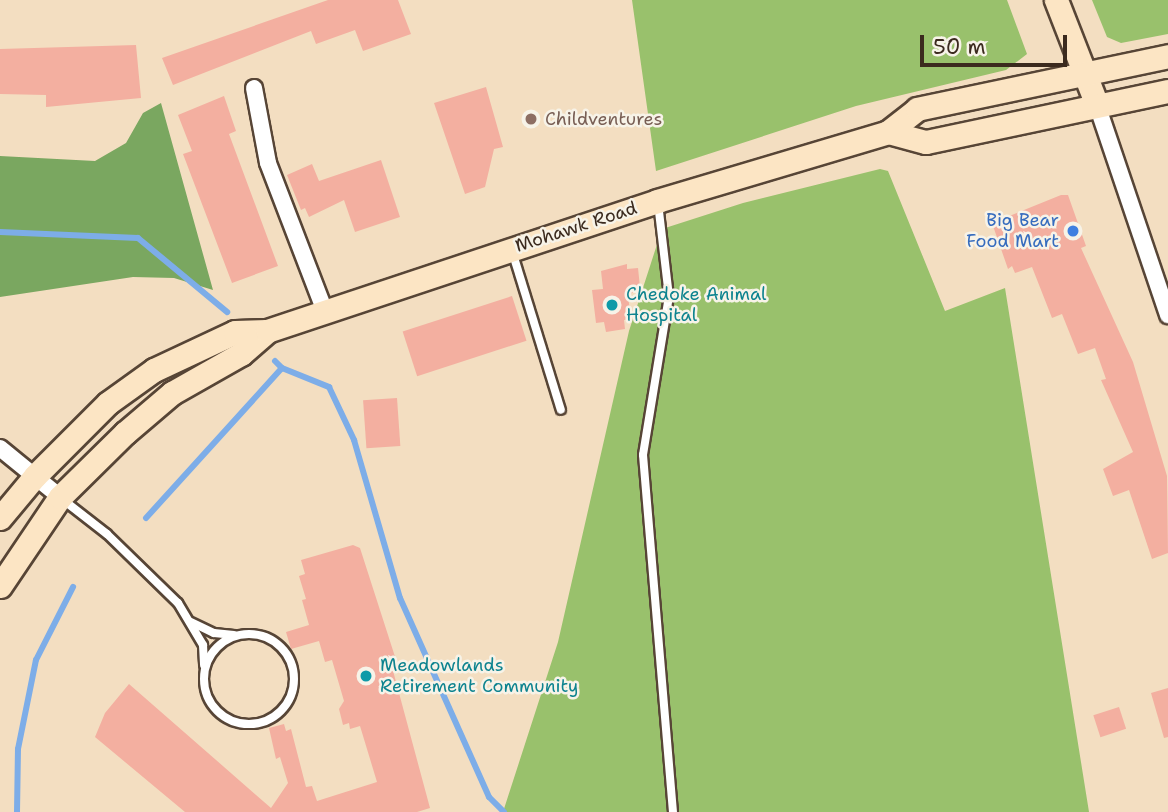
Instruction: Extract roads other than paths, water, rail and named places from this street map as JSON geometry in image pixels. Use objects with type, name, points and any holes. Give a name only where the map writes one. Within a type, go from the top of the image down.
[{"type":"main road","points":[[1056,0],[1097,106]]},
{"type":"main road","name":"Mohawk Road","points":[[0,518],[35,475],[108,403],[154,370],[235,332],[267,331],[324,309],[657,201],[888,132],[917,109],[1168,56]]},
{"type":"main road","points":[[888,132],[926,142],[1168,91]]},
{"type":"main road","name":"Mohawk Road","points":[[0,586],[60,497],[156,405],[241,354],[267,331]]},
{"type":"street","points":[[254,88],[268,163],[324,309]]},
{"type":"street","points":[[1097,106],[1168,315]]},
{"type":"street","points":[[0,448],[60,497]]},
{"type":"lane","points":[[657,201],[669,296],[643,455],[673,812]]},
{"type":"lane","points":[[511,248],[561,410]]},
{"type":"lane","points":[[60,497],[107,534],[191,621],[203,645],[207,699],[231,722],[264,723],[282,710],[294,681],[285,651],[258,635],[214,633],[191,621]]},
{"type":"lane","points":[[204,668],[222,642],[237,635]]},
{"type":"waterway","points":[[0,232],[138,238],[227,312]]},
{"type":"waterway","points":[[275,361],[282,368],[329,387],[354,440],[400,598],[489,797],[504,812]]},
{"type":"waterway","points":[[146,518],[282,368]]},
{"type":"waterway","points":[[17,812],[18,749],[36,660],[73,587]]},
{"type":"place","name":"Childventures","points":[[531,119]]},
{"type":"place","name":"Big Bear Food Mart","points":[[1073,231]]},
{"type":"place","name":"Chedoke Animal Hospital","points":[[612,305]]},
{"type":"place","name":"Meadowlands Retirement Community","points":[[366,676]]}]
